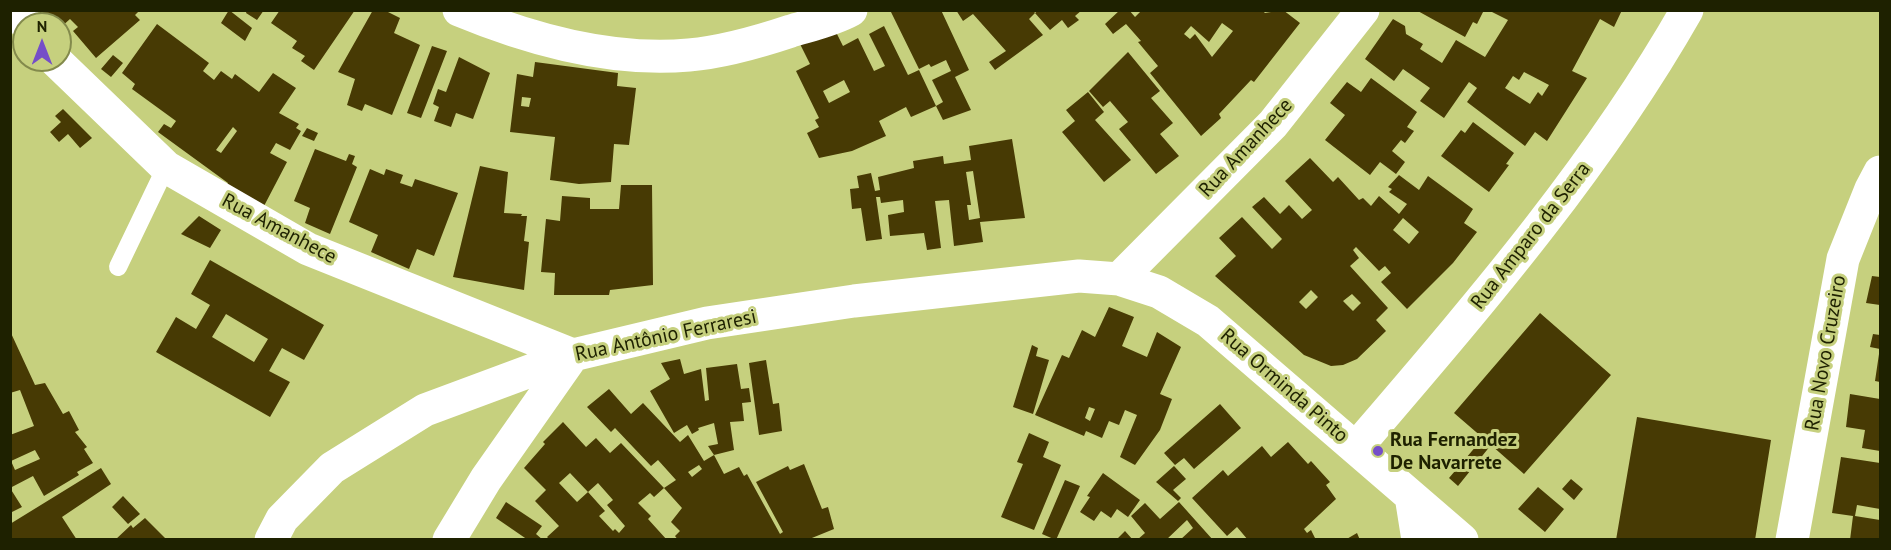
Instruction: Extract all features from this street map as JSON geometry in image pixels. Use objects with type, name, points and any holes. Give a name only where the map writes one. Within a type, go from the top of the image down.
[{"type":"street","points":[[459,10],[493,24],[557,42],[621,53],[689,55],[751,44],[851,10]]},
{"type":"street","name":"Rua Amanhece","points":[[1119,279],[1273,124],[1363,10]]},
{"type":"street","name":"Rua Amparo da Serra","points":[[1356,448],[1495,285],[1608,138],[1687,10]]},
{"type":"street","name":"Rua Amanhece","points":[[68,72],[166,166],[308,249],[573,355]]},
{"type":"street","name":"Rua Novo Cruzeiro","points":[[1792,540],[1843,259],[1871,189],[1881,172]]},
{"type":"street","name":"Rua Antônio Ferraresi","points":[[271,540],[282,519],[332,468],[425,410],[573,355],[707,323],[854,301],[1079,276],[1119,279]]},
{"type":"street","name":"Rua Orminda Pinto","points":[[1119,279],[1159,292],[1208,321],[1462,540]]},
{"type":"street","points":[[449,540],[486,479],[573,355]]},
{"type":"street","points":[[1411,495],[1418,540]]},
{"type":"lane","points":[[118,267],[166,166]]},
{"type":"building","points":[[38,10],[140,10],[135,15],[140,20],[96,58],[73,31],[78,27],[72,21],[72,12],[39,12]]},
{"type":"building","points":[[229,10],[252,28],[245,41],[221,23]]},
{"type":"building","points":[[247,10],[264,10],[257,20],[246,13]]},
{"type":"building","points":[[280,10],[355,10],[314,70],[301,61],[305,56],[292,48],[297,41],[271,23]]},
{"type":"building","points":[[373,10],[384,10],[400,18],[394,33],[420,45],[392,115],[365,104],[362,111],[347,105],[355,79],[338,72]]},
{"type":"building","points":[[890,10],[941,10],[969,70],[955,77],[971,110],[943,120],[936,106],[943,102],[932,80],[951,71],[946,60],[931,67],[929,64],[919,69]]},
{"type":"building","points":[[956,10],[1033,10],[1035,13],[1029,19],[1043,35],[995,70],[989,62],[1006,51],[973,14],[963,21]]},
{"type":"building","points":[[1039,10],[1082,10],[1075,16],[1079,20],[1068,28],[1062,20],[1050,30],[1035,13]]},
{"type":"building","points":[[1120,10],[1129,10],[1135,17],[1142,10],[1262,10],[1265,13],[1283,10],[1300,23],[1254,82],[1251,80],[1219,114],[1221,118],[1201,136],[1150,73],[1158,66],[1138,42],[1141,41],[1126,24],[1113,34],[1105,24]],"holes":[[[1222,23],[1233,31],[1212,57],[1195,34],[1190,39],[1184,34],[1191,26],[1209,42]]]},
{"type":"building","points":[[1416,10],[1484,10],[1477,24],[1473,22],[1465,37]]},
{"type":"building","points":[[1488,10],[1622,10],[1614,27],[1600,19],[1572,71],[1587,78],[1547,141],[1535,132],[1525,146],[1467,102],[1477,88],[1469,82],[1444,118],[1420,101],[1430,88],[1403,69],[1394,81],[1365,59],[1393,19],[1405,26],[1406,34],[1423,44],[1420,49],[1442,63],[1456,40],[1485,57],[1508,20]],"holes":[[[1524,72],[1549,85],[1542,96],[1538,92],[1530,104],[1505,88],[1513,76],[1519,80]]]},
{"type":"building","points":[[157,24],[209,63],[203,71],[214,80],[221,71],[232,79],[235,74],[259,92],[273,73],[296,88],[279,113],[299,124],[296,128],[301,131],[290,150],[276,143],[270,153],[287,162],[264,206],[226,186],[228,183],[158,132],[164,124],[171,128],[176,121],[132,89],[135,84],[122,73]],"holes":[[[233,127],[237,131],[221,153],[216,150]]]},
{"type":"building","points":[[884,26],[908,75],[919,70],[936,106],[911,117],[906,107],[879,121],[886,136],[852,151],[819,158],[807,133],[819,127],[815,120],[819,118],[796,71],[810,64],[800,44],[836,32],[843,46],[858,38],[874,71],[885,66],[869,34]],"holes":[[[844,80],[850,92],[829,103],[823,91]]]},
{"type":"building","points":[[432,46],[447,51],[421,118],[407,113]]},
{"type":"building","points":[[1128,52],[1160,91],[1151,98],[1173,123],[1160,134],[1179,156],[1156,174],[1119,129],[1128,122],[1110,101],[1103,107],[1089,91]]},
{"type":"building","points":[[113,55],[123,63],[111,77],[101,69]]},
{"type":"building","points":[[459,57],[490,73],[473,119],[456,113],[451,127],[434,121],[439,107],[433,104],[438,89],[446,92]]},
{"type":"building","points":[[535,62],[618,73],[617,86],[636,88],[629,145],[614,144],[611,182],[579,184],[550,180],[555,137],[510,132],[517,74],[533,77]],"holes":[[[522,97],[531,98],[529,107],[521,106]]]},
{"type":"building","points":[[1371,78],[1417,112],[1407,127],[1414,131],[1405,143],[1401,140],[1392,151],[1405,162],[1396,174],[1380,162],[1370,175],[1325,140],[1345,115],[1330,103],[1347,82],[1361,92]]},
{"type":"building","points":[[1088,92],[1104,112],[1095,120],[1131,160],[1104,182],[1062,132],[1075,121],[1066,110]]},
{"type":"building","points":[[63,109],[92,138],[80,148],[68,134],[59,142],[50,132],[61,122],[55,116]]},
{"type":"building","points":[[1473,122],[1514,153],[1506,164],[1509,165],[1489,192],[1441,156],[1461,130],[1465,133]]},
{"type":"building","points":[[307,128],[318,133],[314,141],[302,136]]},
{"type":"building","points":[[1012,139],[1025,218],[980,222],[983,242],[954,246],[949,200],[935,201],[941,248],[927,250],[924,233],[890,236],[888,215],[904,212],[903,200],[881,203],[880,197],[876,197],[882,239],[866,241],[861,208],[852,209],[850,189],[859,188],[857,176],[871,173],[875,191],[880,190],[878,177],[914,168],[913,161],[943,156],[944,164],[971,160],[969,146]],"holes":[[[973,171],[980,218],[969,220],[967,205],[971,205],[966,172]]]},
{"type":"building","points":[[315,149],[346,161],[349,154],[355,156],[352,164],[357,167],[330,234],[305,223],[310,208],[294,201]]},
{"type":"building","points":[[1310,158],[1333,182],[1338,177],[1359,200],[1363,198],[1371,206],[1379,196],[1399,214],[1407,204],[1389,192],[1392,189],[1388,187],[1399,175],[1419,190],[1428,176],[1473,209],[1464,223],[1477,232],[1453,263],[1407,309],[1381,282],[1391,273],[1385,266],[1379,271],[1356,247],[1353,250],[1359,258],[1350,266],[1388,308],[1376,320],[1386,331],[1357,359],[1343,365],[1331,366],[1304,355],[1215,276],[1236,256],[1219,238],[1242,217],[1272,249],[1282,239],[1252,207],[1264,197],[1280,214],[1289,205],[1302,219],[1312,210],[1285,181]],"holes":[[[1403,218],[1419,232],[1409,244],[1393,230]],[[1311,290],[1318,297],[1306,309],[1299,302]],[[1352,294],[1361,303],[1353,311],[1343,301]]]},
{"type":"building","points":[[480,166],[508,172],[504,213],[527,216],[524,241],[529,242],[524,290],[453,277]]},
{"type":"building","points":[[370,169],[384,175],[386,169],[403,175],[400,183],[412,187],[415,179],[458,193],[434,256],[417,249],[409,269],[371,252],[378,235],[349,222]]},
{"type":"building","points":[[621,185],[652,185],[653,285],[610,290],[609,295],[554,295],[555,273],[541,272],[546,219],[560,221],[562,196],[590,198],[590,209],[619,209]]},
{"type":"building","points":[[199,216],[221,230],[210,248],[181,234]]},
{"type":"building","points":[[210,260],[324,325],[304,360],[282,348],[269,371],[290,382],[270,417],[156,352],[176,317],[196,329],[210,305],[191,294]],"holes":[[[226,314],[268,339],[254,362],[212,337]]]},
{"type":"building","points":[[1872,276],[1880,277],[1880,305],[1866,303]]},
{"type":"building","points":[[1109,307],[1134,317],[1122,346],[1147,357],[1157,332],[1181,347],[1160,394],[1172,399],[1160,430],[1135,465],[1120,457],[1137,415],[1125,410],[1119,425],[1109,421],[1102,438],[1086,431],[1084,436],[1035,415],[1062,355],[1069,358],[1082,330],[1095,337]],"holes":[[[1089,407],[1095,409],[1090,421],[1085,418]]]},
{"type":"building","points":[[1540,313],[1611,375],[1524,474],[1491,445],[1458,486],[1449,478],[1483,438],[1454,413]]},
{"type":"building","points":[[10,331],[35,385],[45,383],[63,414],[69,411],[79,430],[75,432],[87,447],[84,449],[93,463],[77,472],[79,475],[44,496],[33,476],[10,488],[10,435],[34,426],[20,390],[10,393]],"holes":[[[35,450],[40,459],[15,470],[11,461]]]},
{"type":"building","points":[[1873,334],[1880,335],[1880,349],[1870,347]]},
{"type":"building","points":[[1032,345],[1038,348],[1036,356],[1049,360],[1033,414],[1013,407]]},
{"type":"building","points":[[1880,355],[1880,382],[1875,381]]},
{"type":"building","points":[[680,359],[684,374],[701,369],[705,401],[709,400],[706,368],[737,364],[741,389],[749,388],[751,402],[742,403],[744,421],[730,422],[734,450],[714,455],[708,446],[718,444],[714,423],[698,428],[699,430],[692,434],[687,425],[674,433],[650,391],[670,379],[661,363]]},
{"type":"building","points":[[766,360],[773,404],[779,403],[782,431],[759,435],[749,363]]},
{"type":"building","points":[[609,389],[631,414],[643,403],[680,442],[688,435],[704,461],[714,455],[724,474],[739,467],[744,476],[747,474],[780,534],[783,532],[756,482],[788,466],[790,470],[804,464],[822,509],[828,507],[834,529],[807,540],[678,540],[675,536],[680,531],[671,522],[682,508],[664,488],[676,480],[658,460],[651,466],[615,428],[611,432],[587,407]],"holes":[[[699,465],[702,469],[692,477],[688,472]]]},
{"type":"building","points":[[1850,394],[1880,399],[1880,451],[1862,448],[1865,430],[1846,427]]},
{"type":"building","points":[[1220,404],[1241,428],[1194,469],[1184,458],[1175,465],[1164,453]]},
{"type":"building","points":[[1637,417],[1771,440],[1755,540],[1616,540]]},
{"type":"building","points":[[563,422],[586,447],[596,438],[610,453],[621,443],[664,488],[654,497],[650,493],[638,503],[651,516],[648,519],[667,540],[550,540],[547,537],[559,526],[535,501],[546,490],[524,468],[545,444],[543,442]],"holes":[[[570,473],[588,492],[577,502],[559,483]],[[598,483],[613,500],[607,505],[625,526],[619,533],[615,529],[613,531],[599,516],[605,511],[588,492]]]},
{"type":"building","points":[[1029,433],[1049,442],[1043,457],[1061,465],[1034,530],[1001,517],[1023,464],[1017,462]]},
{"type":"building","points":[[1288,442],[1308,464],[1311,461],[1330,482],[1326,485],[1336,499],[1304,529],[1307,533],[1311,530],[1316,540],[1248,540],[1237,527],[1227,536],[1192,498],[1223,470],[1228,476],[1262,446],[1271,457]]},
{"type":"building","points":[[1841,457],[1880,463],[1880,509],[1857,505],[1855,516],[1880,520],[1880,540],[1850,540],[1853,516],[1832,513]]},
{"type":"building","points":[[1174,466],[1186,479],[1173,490],[1181,498],[1178,501],[1156,482]]},
{"type":"building","points":[[101,468],[111,484],[62,517],[77,540],[10,540],[10,524]]},
{"type":"building","points":[[1103,473],[1140,500],[1128,517],[1117,509],[1111,518],[1101,511],[1094,521],[1080,512],[1090,497],[1087,496]]},
{"type":"building","points":[[1571,479],[1583,489],[1574,500],[1562,489]]},
{"type":"building","points":[[1065,480],[1080,486],[1056,540],[1042,534]]},
{"type":"building","points":[[1538,487],[1564,509],[1545,532],[1518,509]]},
{"type":"building","points":[[10,488],[22,507],[10,513]]},
{"type":"building","points":[[123,496],[140,514],[128,524],[112,507]]},
{"type":"building","points":[[506,502],[542,526],[536,534],[543,540],[528,540],[496,518]]},
{"type":"building","points":[[1179,502],[1213,540],[1180,540],[1193,528],[1187,520],[1166,540],[1137,540],[1145,533],[1131,516],[1145,503],[1160,519]]},
{"type":"building","points":[[145,518],[167,540],[115,540],[131,525],[133,528]]},
{"type":"building","points":[[1125,531],[1133,540],[1116,540]]},
{"type":"building","points":[[1357,533],[1360,540],[1345,540]]},
{"type":"place","name":"Rua Fernandez De Navarrete","points":[[1378,451]]}]
